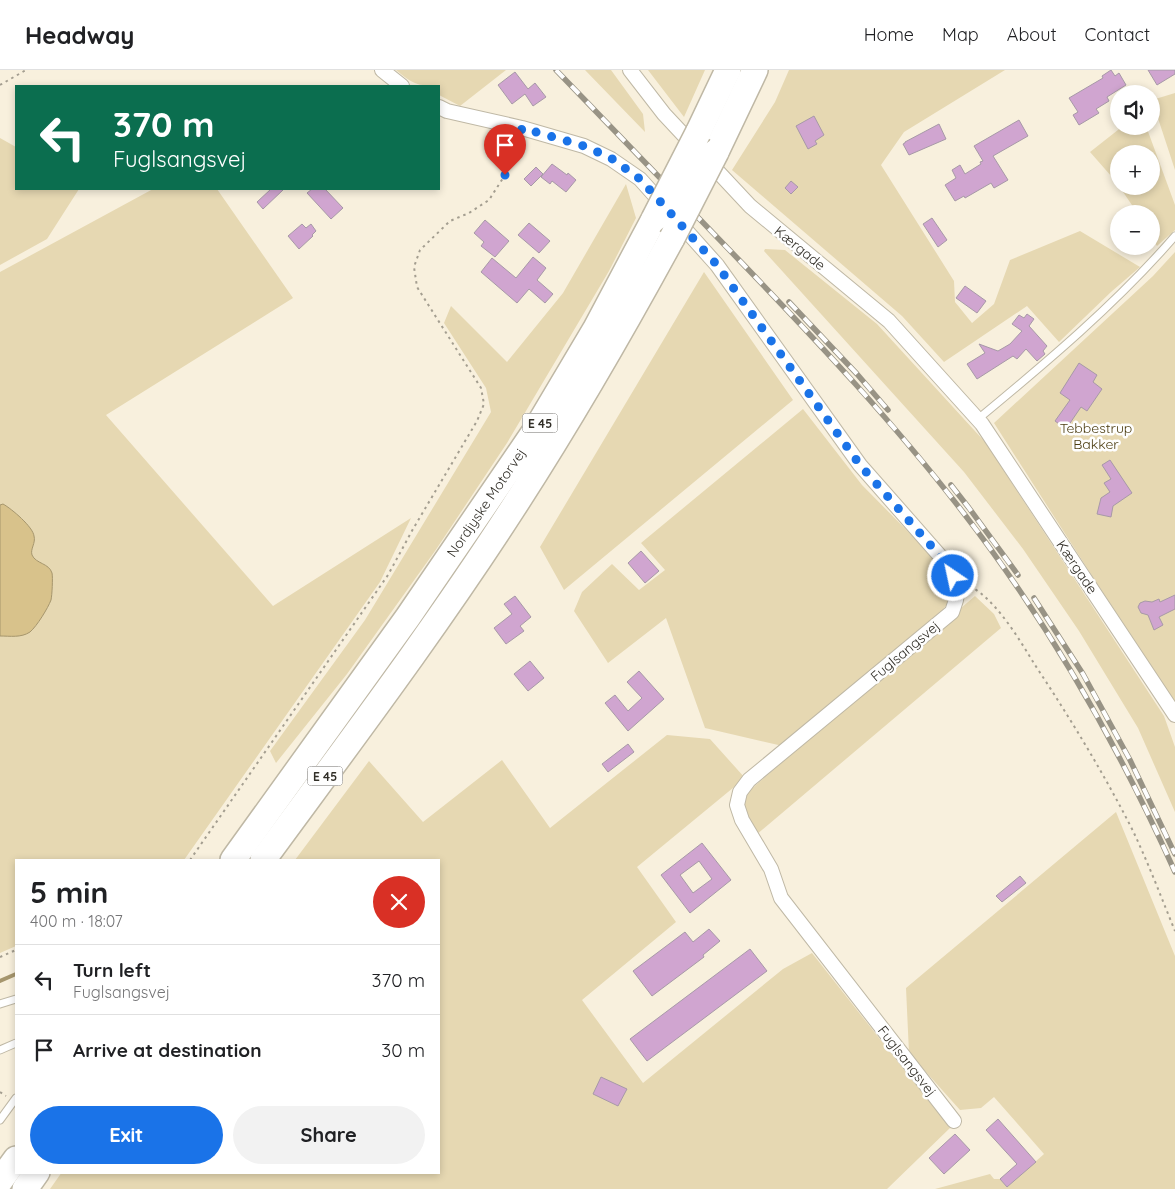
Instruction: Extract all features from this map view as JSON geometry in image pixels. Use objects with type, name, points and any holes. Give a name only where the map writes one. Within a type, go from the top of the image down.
[{"type":"highway","name":"Nordjyske Motorvej","points":[[234,859],[408,617],[535,431],[595,330],[698,133],[728,70]]},
{"type":"highway","name":"Nordjyske Motorvej","points":[[264,859],[386,692],[512,509],[570,418],[672,238],[755,70]]},
{"type":"highway","points":[[221,859],[408,617]]},
{"type":"highway","points":[[0,1181],[15,1160]]},
{"type":"highway","points":[[25,1189],[36,1174]]},
{"type":"highway","points":[[38,1189],[49,1174]]},
{"type":"street","points":[[382,70],[401,85]]},
{"type":"street","name":"Kærgade","points":[[630,70],[664,114],[750,206],[889,320],[978,419],[1175,715]]},
{"type":"street","name":"Fuglsangsvej","points":[[440,108],[447,111],[522,128],[584,146],[611,158],[640,179],[717,265],[860,465],[948,565],[958,588],[952,612],[749,780],[740,792],[737,805],[742,820],[771,869],[781,898],[954,1121]]},
{"type":"lane","points":[[978,419],[1063,348],[1148,267],[1175,236]]},
{"type":"lane","points":[[0,1004],[15,999]]},
{"type":"lane","points":[[0,1050],[15,1043]]},
{"type":"lane","points":[[0,1120],[15,1099]]},
{"type":"path","points":[[0,85],[26,70]]},
{"type":"path","points":[[191,859],[388,575],[413,528],[477,421],[484,404],[482,388],[417,287],[414,267],[420,250],[450,221],[469,213],[488,200],[505,175],[517,148],[522,128]]},
{"type":"path","points":[[953,576],[977,590],[997,610],[1075,725],[1132,830],[1175,931]]},
{"type":"path","points":[[0,957],[15,950]]},
{"type":"green space","points":[[396,70],[506,70],[460,106],[440,96],[440,85],[425,85],[407,78]]},
{"type":"green space","points":[[585,70],[611,70],[643,114],[645,132]]},
{"type":"green space","points":[[648,70],[705,70],[684,117]]},
{"type":"green space","points":[[789,70],[1005,70],[904,132],[881,165],[954,281],[955,302],[972,323],[994,304],[1010,260],[1080,231],[1110,249],[1110,255],[1120,255],[1140,267],[1059,342],[1027,306],[944,362],[902,316],[732,170],[775,102]]},
{"type":"green space","points":[[1175,93],[1175,170],[1160,124],[1160,98]]},
{"type":"green space","points":[[1112,135],[1149,135],[1153,145],[1110,145],[1110,175],[1090,152]]},
{"type":"green space","points":[[0,138],[15,146],[15,190],[78,190],[47,239],[0,265]]},
{"type":"green space","points":[[1160,164],[1175,205],[1175,230],[1160,243],[1160,205],[1132,205],[1125,195],[1160,195]]},
{"type":"green space","points":[[626,184],[636,218],[609,271],[507,443],[435,551],[347,674],[276,763],[270,751],[365,620],[491,412],[486,388],[444,323],[451,306],[507,362],[563,293]]},
{"type":"green space","points":[[151,190],[218,190],[293,298],[106,415],[273,606],[411,518],[380,582],[185,859],[15,859],[15,946],[0,953],[0,272]]},
{"type":"green space","points":[[765,249],[785,250],[877,324],[985,442],[1164,716],[1175,747],[1175,812],[1138,728],[1079,631],[1023,549],[964,472],[764,251]]},
{"type":"green space","name":"Tebbestrup Bakker","points":[[1175,252],[1175,702],[994,423],[1153,276]]},
{"type":"green space","points":[[704,272],[793,400],[564,590],[540,547]]},
{"type":"green space","points":[[803,409],[862,485],[939,563],[948,582],[948,603],[931,625],[787,747],[705,728],[666,618],[608,663],[574,611],[582,592],[612,564],[639,590],[665,570],[641,543]]},
{"type":"green space","points":[[975,596],[994,614],[1001,628],[756,835],[742,806],[749,791]]},
{"type":"green space","points":[[667,735],[710,739],[745,778],[637,867],[676,922],[582,1000],[643,1083],[783,969],[812,953],[950,1128],[887,1189],[50,1189],[61,1174],[440,1174],[440,859],[296,859],[369,761],[423,822],[502,760],[550,828]]},
{"type":"green space","points":[[1116,812],[1175,956],[1175,1189],[935,1189],[990,1174],[994,1179],[1000,1179],[1007,1187],[1044,1154],[994,1097],[981,1108],[960,1110],[909,1053],[906,988]]},
{"type":"shaded area","points":[[3,504],[26,523],[33,532],[34,544],[32,555],[36,560],[48,567],[52,573],[51,600],[47,608],[30,632],[19,636],[0,636],[0,505]]},
{"type":"building","points":[[1111,70],[1115,76],[1119,73],[1126,85],[1110,85],[1110,95],[1107,97],[1109,101],[1096,109],[1099,113],[1079,125],[1073,115],[1078,112],[1069,98],[1103,78],[1102,76]]},
{"type":"building","points":[[1148,70],[1175,70],[1175,74],[1157,85]]},
{"type":"building","points":[[515,72],[528,89],[535,83],[546,97],[533,106],[525,94],[512,104],[498,85]]},
{"type":"building","points":[[814,116],[824,135],[815,141],[817,144],[808,149],[796,126]]},
{"type":"building","points":[[1019,120],[1028,136],[993,156],[1008,180],[994,188],[991,183],[965,198],[964,196],[955,201],[945,185],[956,178],[952,170],[960,165],[965,174],[981,164],[980,162],[983,161],[974,146]]},
{"type":"building","points":[[939,124],[946,139],[909,155],[903,144]]},
{"type":"building","points":[[552,164],[576,180],[566,192],[552,181],[550,184],[541,177]]},
{"type":"building","points":[[536,167],[543,174],[531,186],[524,179]]},
{"type":"building","points":[[791,181],[798,187],[791,194],[785,188]]},
{"type":"building","points":[[270,190],[283,190],[263,209],[257,202]]},
{"type":"building","points":[[311,190],[326,190],[343,208],[331,219],[307,193]]},
{"type":"building","points":[[932,218],[947,240],[938,247],[923,224]]},
{"type":"building","points":[[485,220],[509,241],[495,257],[481,246],[484,242],[474,233]]},
{"type":"building","points":[[529,223],[550,241],[539,253],[518,235]]},
{"type":"building","points":[[302,224],[306,228],[311,224],[316,231],[299,249],[288,236]]},
{"type":"building","points":[[533,257],[546,268],[537,280],[553,294],[545,303],[529,289],[517,303],[481,272],[492,258],[516,278]]},
{"type":"building","points":[[965,286],[986,301],[977,313],[956,298]]},
{"type":"building","points":[[1027,314],[1034,319],[1029,326],[1047,346],[1043,351],[1045,354],[1037,361],[1026,349],[1017,359],[1013,356],[977,379],[967,364],[985,353],[979,344],[998,351],[1010,344],[1022,331],[1012,324],[1019,315],[1024,318]]},
{"type":"building","points":[[1079,363],[1097,375],[1093,382],[1102,389],[1087,411],[1081,407],[1066,429],[1055,421],[1070,400],[1060,393]]},
{"type":"building","points":[[1110,460],[1132,493],[1113,506],[1111,517],[1097,514],[1101,498],[1110,492],[1104,483],[1111,479],[1102,465]]},
{"type":"building","points":[[641,551],[659,571],[645,583],[628,563]]},
{"type":"building","points":[[1175,595],[1175,609],[1159,617],[1163,625],[1154,630],[1148,615],[1141,613],[1138,607],[1140,603],[1159,599],[1160,602]]},
{"type":"building","points":[[515,596],[531,617],[520,626],[524,631],[506,644],[494,628],[512,614],[504,604]]},
{"type":"building","points":[[530,661],[544,678],[528,691],[514,674]]},
{"type":"building","points":[[639,671],[664,699],[628,731],[605,703],[615,695],[628,711],[642,698],[627,682]]},
{"type":"building","points":[[628,744],[634,752],[608,772],[602,764]]},
{"type":"building","points":[[702,843],[731,880],[690,913],[661,875]],"holes":[[[699,861],[712,879],[693,893],[680,875]]]},
{"type":"building","points":[[1020,876],[1026,883],[1002,902],[996,896]]},
{"type":"building","points":[[709,929],[720,941],[703,955],[704,957],[652,996],[633,971],[685,932],[693,942]]},
{"type":"building","points":[[750,949],[767,971],[647,1061],[630,1039]]},
{"type":"building","points":[[601,1077],[627,1089],[618,1106],[593,1094]]},
{"type":"building","points":[[998,1119],[1036,1162],[1007,1187],[1000,1179],[1017,1164],[986,1130]]},
{"type":"building","points":[[955,1134],[970,1150],[944,1174],[929,1158]]},
{"type":"waterway","points":[[0,981],[15,974]]},
{"type":"railway","points":[[556,70],[827,353],[910,446],[962,511],[1024,596],[1079,686],[1130,778],[1175,872]]},
{"type":"railway","points":[[789,302],[888,410]]},
{"type":"railway","points":[[951,485],[1018,575]]},
{"type":"railway","points":[[1034,598],[1083,674],[1130,760],[1175,854]]},
{"type":"route","points":[[505,175],[517,148],[522,128],[584,146],[611,158],[640,179],[717,265],[860,465],[948,565],[953,576]]}]
